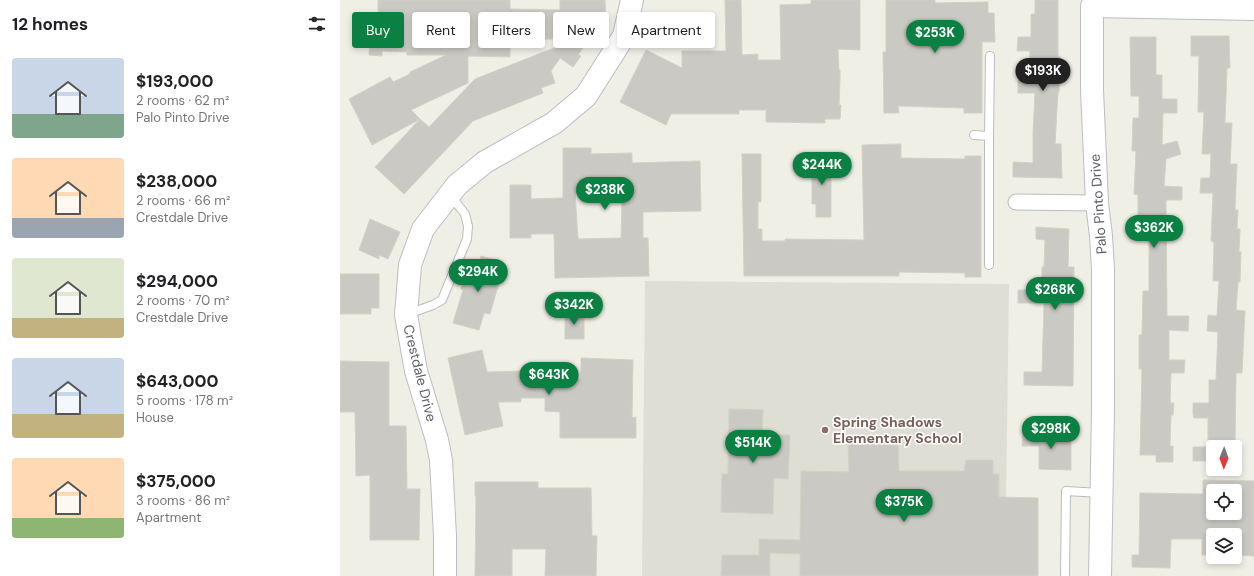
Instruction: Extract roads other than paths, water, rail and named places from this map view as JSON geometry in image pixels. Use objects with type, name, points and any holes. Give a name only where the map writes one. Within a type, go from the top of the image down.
[{"type":"street","name":"Crestdale Drive","points":[[445,576],[445,536],[440,454],[416,372],[406,315],[410,264],[423,229],[457,185],[485,162],[554,123],[586,96],[624,36],[632,0]]},
{"type":"street","points":[[1092,3],[1254,9]]},
{"type":"street","name":"Palo Pinto Drive","points":[[1092,3],[1092,90],[1097,203],[1103,269],[1103,410],[1100,576]]},
{"type":"street","points":[[1016,202],[1097,203]]},
{"type":"lane","points":[[990,56],[990,265]]},
{"type":"lane","points":[[974,135],[989,136]]},
{"type":"lane","points":[[406,315],[442,300],[468,239],[468,226],[465,214],[449,194]]},
{"type":"lane","points":[[1065,576],[1066,491],[1101,493]]},
{"type":"place","name":"Spring Shadows Elementary School","points":[[825,430]]}]
